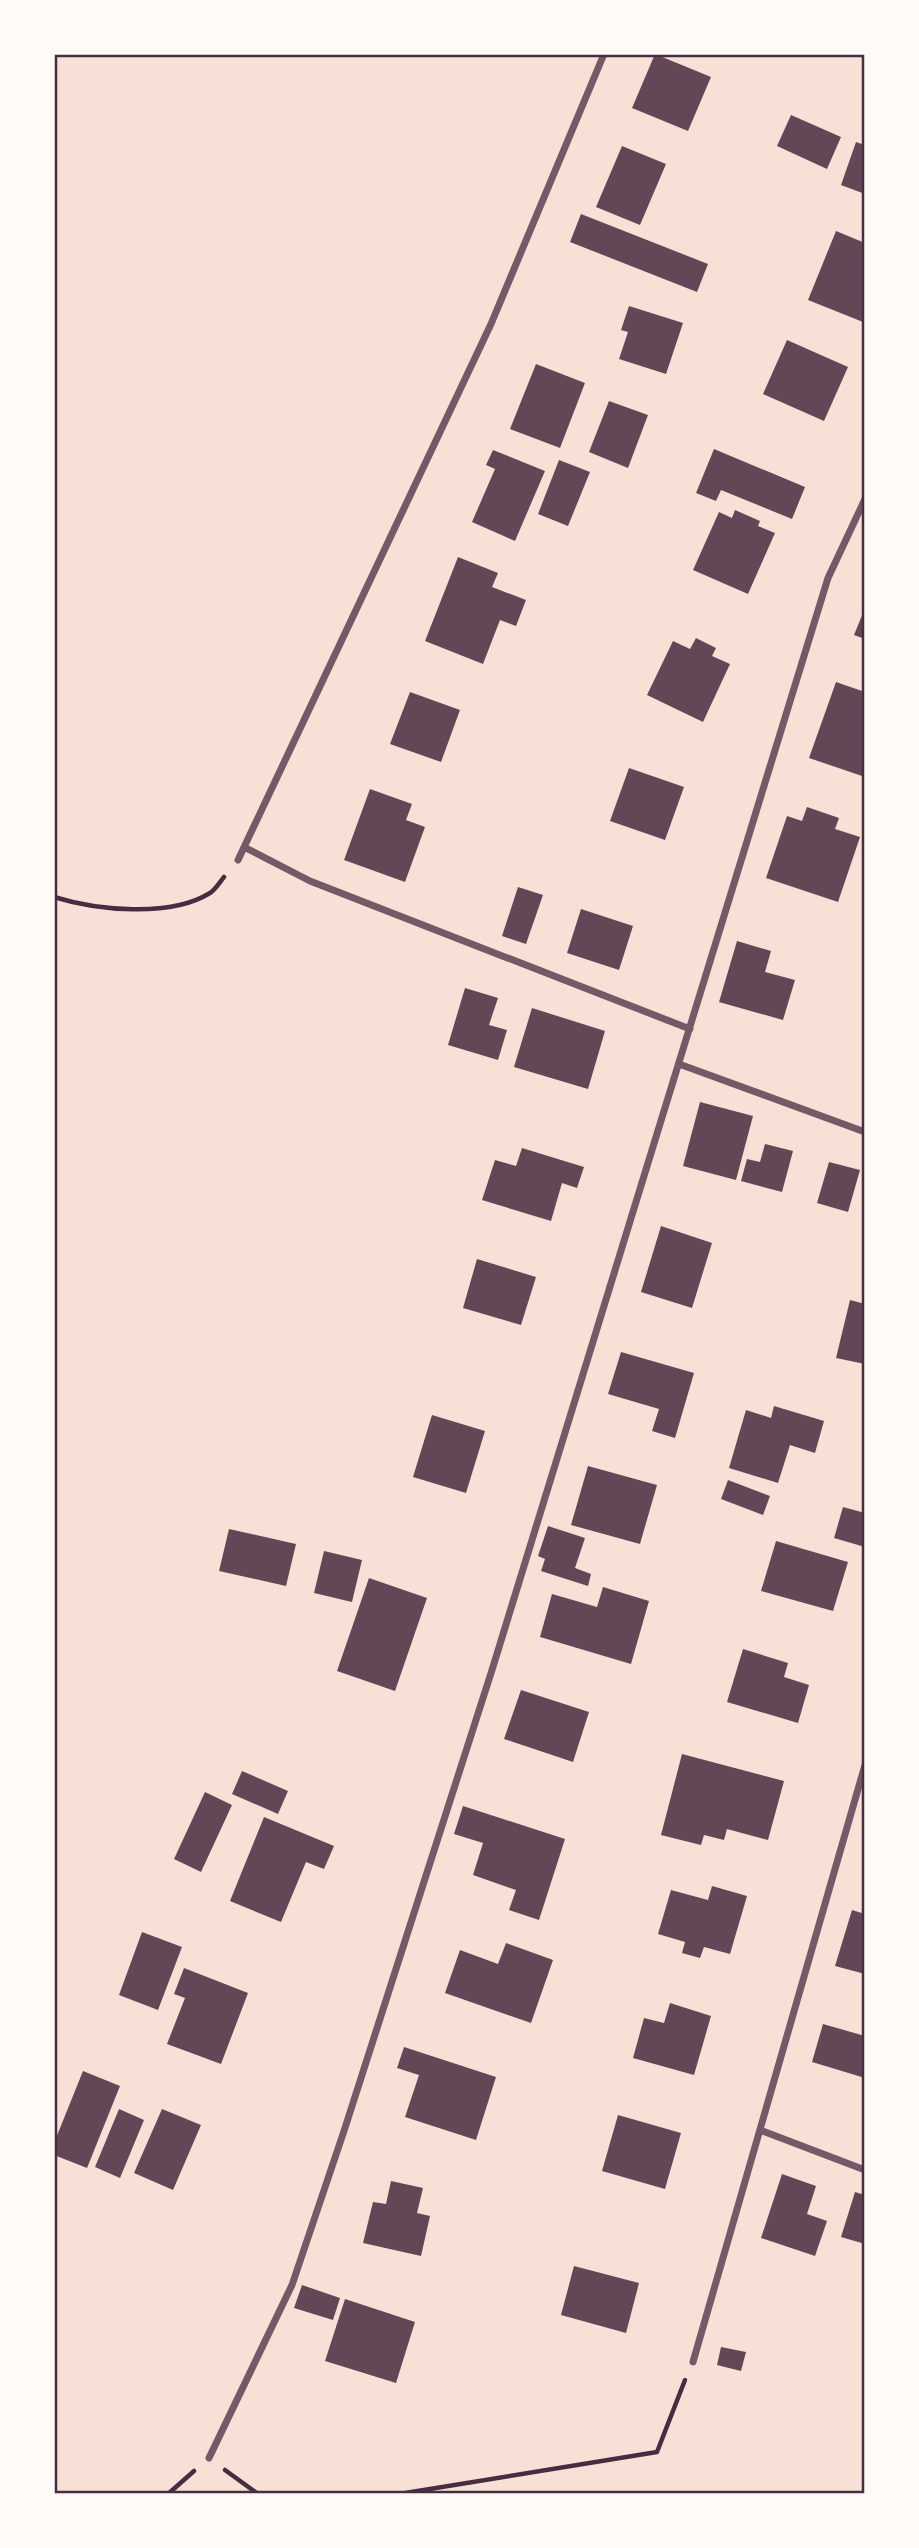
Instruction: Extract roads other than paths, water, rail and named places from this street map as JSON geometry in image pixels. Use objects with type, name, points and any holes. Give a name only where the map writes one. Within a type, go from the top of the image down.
[{"type":"street","points":[[238,860],[491,324],[604,54]]},
{"type":"street","points":[[209,2458],[292,2285],[344,2131],[492,1670],[828,578],[865,499]]},
{"type":"street","points":[[244,847],[310,881],[690,1029]]},
{"type":"street","points":[[679,1064],[865,1132]]},
{"type":"street","points":[[693,2361],[865,1765]]},
{"type":"street","points":[[760,2130],[865,2170]]}]
